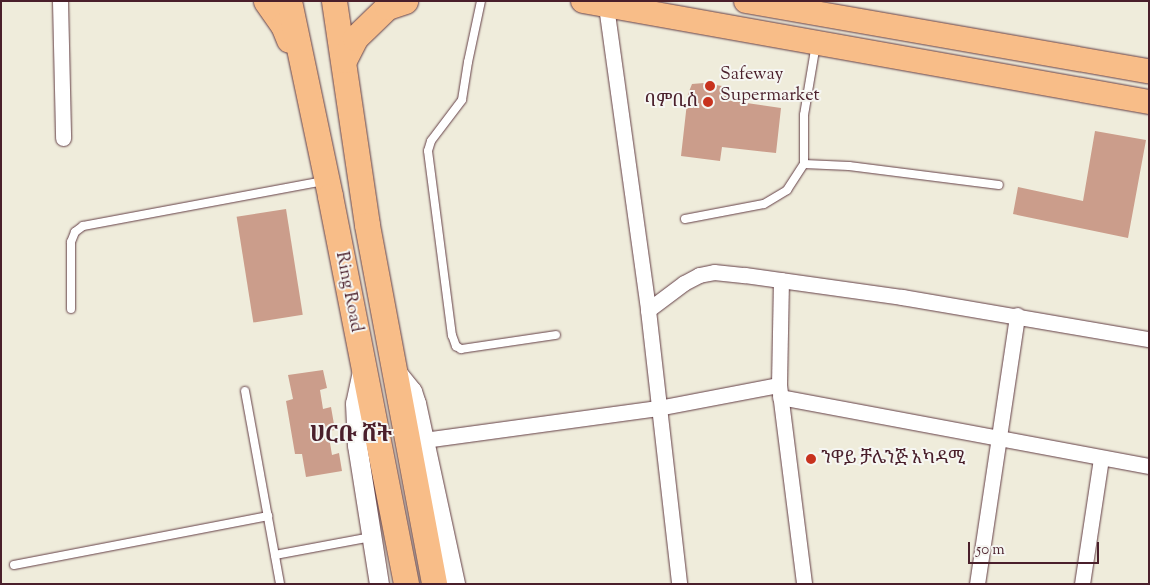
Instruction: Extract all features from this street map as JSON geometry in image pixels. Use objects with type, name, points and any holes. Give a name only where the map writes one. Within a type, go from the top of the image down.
[{"type":"highway","points":[[266,1],[282,25],[303,72]]},
{"type":"highway","name":"Ring Road","points":[[289,1],[406,584]]},
{"type":"highway","name":"Ring Road","points":[[334,1],[344,60],[348,108],[367,225],[434,584]]},
{"type":"highway","points":[[344,60],[354,38],[387,7],[405,1]]},
{"type":"main road","points":[[583,1],[1149,102]]},
{"type":"main road","points":[[746,1],[1149,71]]},
{"type":"street","points":[[60,1],[63,138]]},
{"type":"street","points":[[606,6],[648,310],[679,584]]},
{"type":"street","points":[[648,310],[684,283],[699,275],[714,272],[1017,315],[1149,339]]},
{"type":"street","points":[[781,280],[779,391],[804,584]]},
{"type":"street","points":[[977,584],[1017,315]]},
{"type":"street","points":[[394,369],[412,391],[455,584]]},
{"type":"street","points":[[363,370],[356,396],[356,420],[379,584]]},
{"type":"street","points":[[424,440],[779,391],[1101,459],[1149,466]]},
{"type":"street","points":[[1082,584],[1101,459]]},
{"type":"lane","points":[[481,1],[462,100],[431,142],[428,150],[452,336],[456,346],[461,349],[556,335]]},
{"type":"lane","points":[[685,218],[764,204],[787,190],[804,164],[804,115],[816,42]]},
{"type":"lane","points":[[804,164],[849,166],[999,185]]},
{"type":"lane","points":[[71,309],[71,242],[75,232],[83,226],[326,181]]},
{"type":"lane","points":[[246,391],[280,584]]},
{"type":"lane","points":[[14,565],[268,516]]},
{"type":"lane","points":[[275,555],[371,537]]},
{"type":"building","points":[[704,83],[728,87],[726,100],[781,108],[776,153],[722,147],[720,161],[681,156],[688,94],[692,84]]},
{"type":"building","points":[[1095,131],[1146,140],[1128,238],[1013,214],[1018,187],[1083,201]]},
{"type":"building","points":[[286,209],[303,315],[253,323],[237,217]]},
{"type":"building","points":[[323,370],[327,388],[320,390],[323,409],[331,407],[335,430],[328,431],[332,455],[339,453],[342,471],[306,477],[302,454],[295,454],[286,401],[293,399],[288,375]]},
{"type":"place","name":"Safeway Supermarket","points":[[710,86]]},
{"type":"place","name":"ባምቢስ","points":[[708,102]]},
{"type":"place","name":"ንዋይ ቻሌንጅ አካዳሚ","points":[[811,459]]},
{"type":"district","name":"ሀርቡ ሸት","points":[[351,437]]}]
